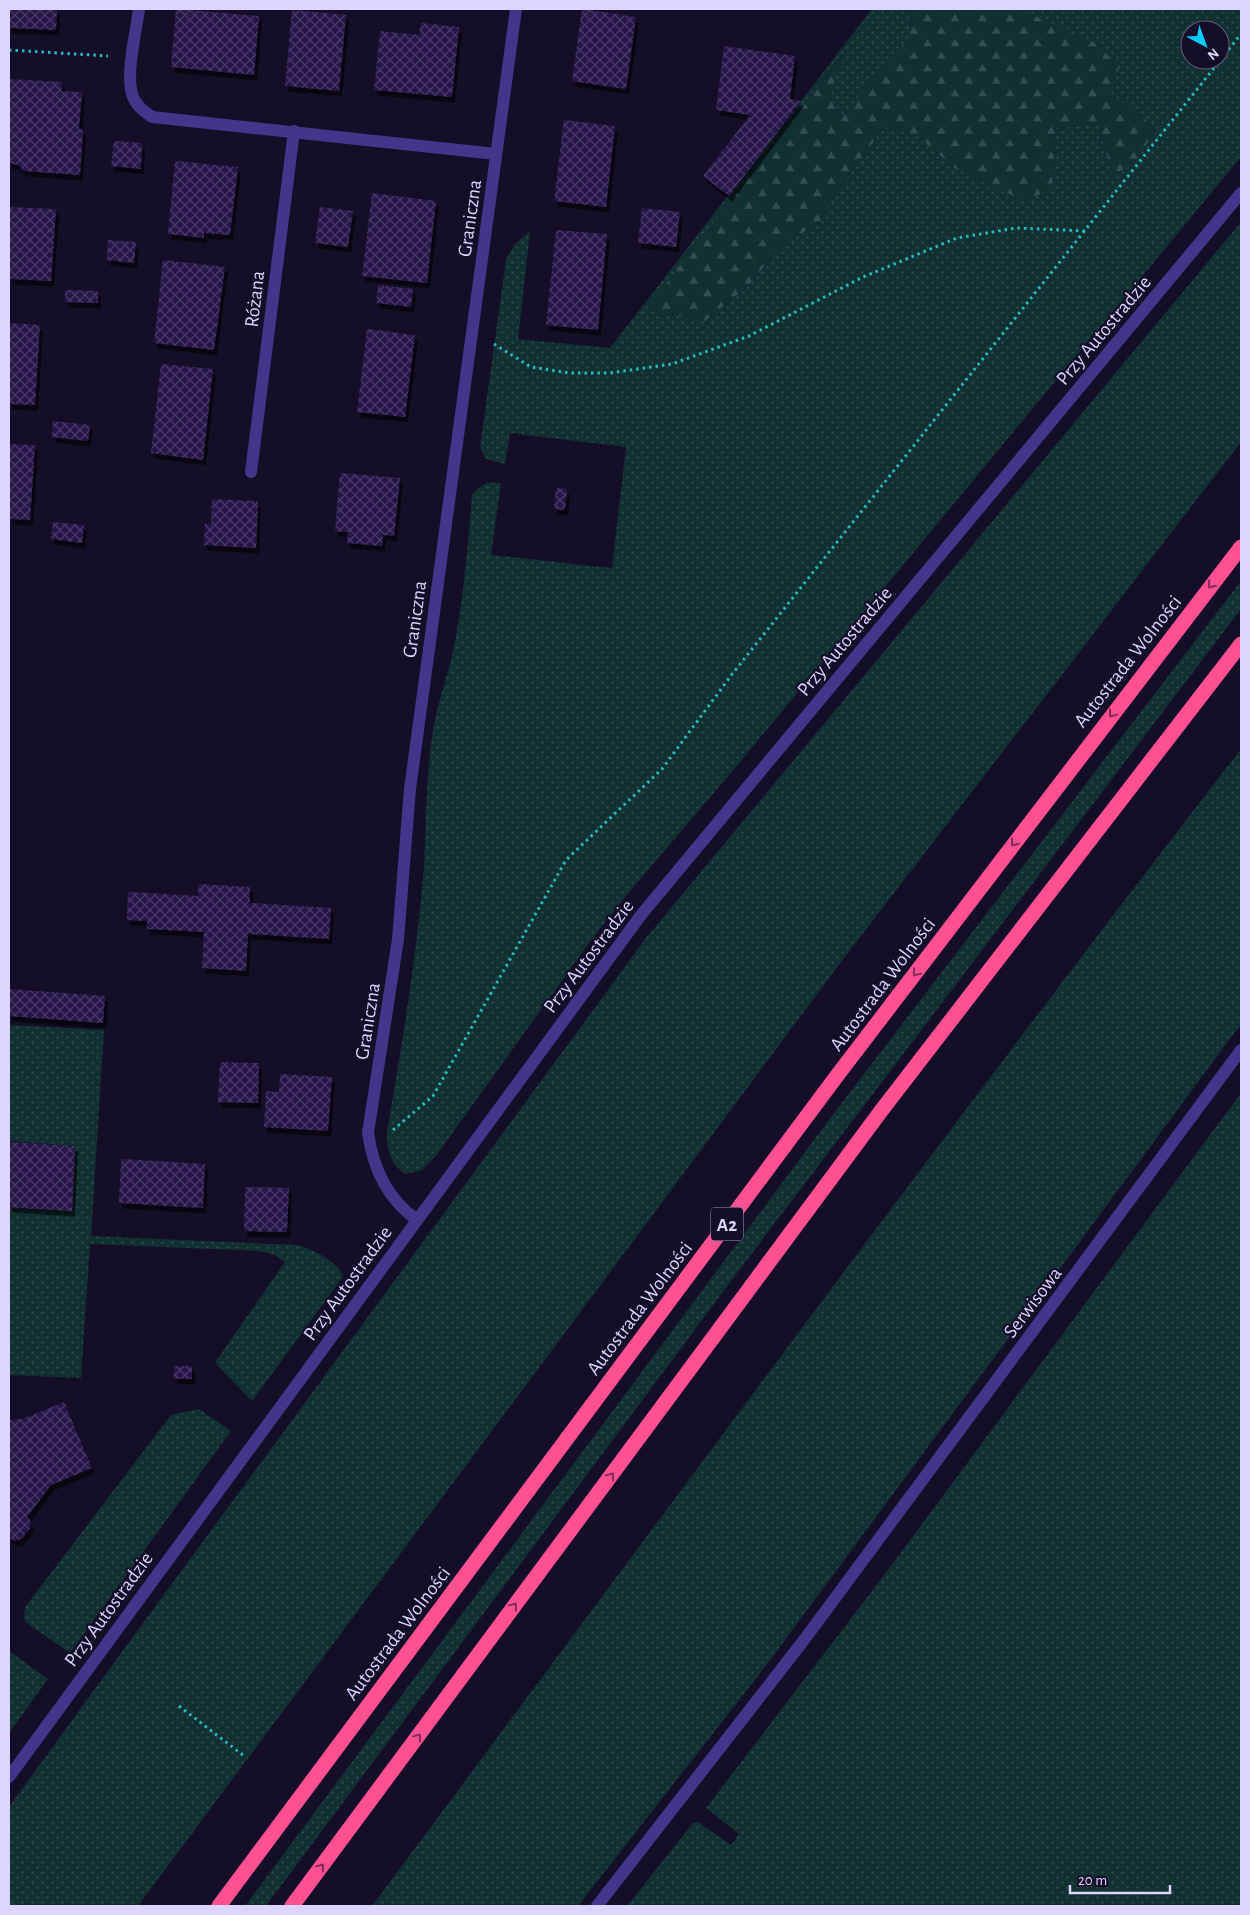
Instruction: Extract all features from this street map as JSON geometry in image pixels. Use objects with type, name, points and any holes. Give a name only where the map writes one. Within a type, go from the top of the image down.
[{"type":"highway","name":"Autostrada Wolności","points":[[219,1906],[842,1069],[1241,547]]},
{"type":"highway","points":[[292,1906],[882,1111],[1241,644]]},
{"type":"street","points":[[139,9],[130,80],[132,95],[139,107],[152,117],[496,154]]},
{"type":"street","name":"Graniczna","points":[[417,1220],[394,1200],[384,1183],[370,1150],[368,1133],[398,939],[410,789],[516,9]]},
{"type":"street","name":"Różana","points":[[251,472],[294,131]]},
{"type":"street","name":"Przy Autostradzie","points":[[9,1776],[641,915],[1241,193]]},
{"type":"street","name":"Serwisowa","points":[[597,1906],[768,1688],[1241,1050]]},
{"type":"path","points":[[370,1150],[433,1096],[566,860],[662,769],[739,665],[1241,34]]},
{"type":"path","points":[[9,50],[133,57]]},
{"type":"path","points":[[471,341],[496,344],[531,367],[569,373],[610,373],[672,364],[749,336],[863,277],[957,238],[1016,228],[1086,230]]},
{"type":"path","points":[[179,1706],[244,1756]]},
{"type":"green space","points":[[872,9],[911,9],[910,36],[840,119],[829,95],[847,49],[647,310],[705,321],[747,287],[783,244],[819,223],[835,194],[884,127],[915,134],[956,169],[1052,189],[1056,128],[1098,125],[1113,175],[1132,165],[1109,92],[1021,11],[1022,9],[1241,9],[1241,157],[735,768],[625,897],[589,943],[436,1156],[422,1170],[406,1174],[396,1166],[390,1156],[387,1132],[417,933],[424,866],[427,785],[432,737],[458,624],[472,495],[485,484],[492,482],[501,483],[491,555],[612,568],[626,447],[510,433],[505,464],[486,459],[480,447],[506,260],[514,245],[530,231],[518,339],[610,348]]},
{"type":"green space","points":[[911,9],[1022,9],[1022,11],[1093,42],[1120,66],[1109,92],[1157,129],[1132,165],[1113,175],[1098,125],[1056,128],[1052,189],[1024,201],[956,169],[915,134],[884,127],[835,194],[819,223],[783,244],[747,287],[705,321],[646,310],[849,47],[829,95],[840,119],[910,36]]},
{"type":"green space","points":[[1241,222],[1241,442],[844,958],[138,1906],[9,1906],[9,1807],[113,1664],[646,938]]},
{"type":"green space","points":[[1241,581],[1241,609],[737,1273],[266,1906],[245,1906],[834,1113]]},
{"type":"green space","points":[[1241,749],[1241,1024],[765,1667],[578,1906],[372,1906],[912,1180]]},
{"type":"green space","points":[[9,1025],[104,1030],[91,1236],[296,1245],[323,1256],[340,1271],[343,1277],[252,1401],[218,1366],[216,1361],[285,1262],[275,1255],[260,1251],[90,1244],[81,1378],[9,1375],[9,1207],[72,1210],[75,1146],[9,1141]]},
{"type":"green space","points":[[1241,1093],[1241,1906],[627,1906],[693,1823],[698,1822],[731,1845],[739,1834],[706,1808],[891,1566]]},
{"type":"green space","points":[[199,1409],[231,1431],[70,1653],[28,1624],[24,1619],[25,1607],[171,1415]]},
{"type":"green space","points":[[9,1651],[48,1679],[9,1733]]},
{"type":"building","points":[[9,9],[57,9],[56,30],[9,28]]},
{"type":"building","points":[[176,9],[259,16],[254,75],[171,67]]},
{"type":"building","points":[[582,9],[636,17],[626,89],[572,81]]},
{"type":"building","points":[[292,10],[346,15],[339,91],[285,86]]},
{"type":"building","points":[[421,23],[459,27],[452,97],[374,90],[380,31],[419,35]]},
{"type":"building","points":[[724,46],[795,56],[790,99],[801,101],[729,196],[703,176],[750,115],[716,110]]},
{"type":"building","points":[[9,79],[62,82],[61,91],[82,92],[79,129],[83,130],[80,175],[23,171],[18,165],[9,163]]},
{"type":"building","points":[[564,120],[615,126],[606,207],[554,201]]},
{"type":"building","points":[[114,141],[142,143],[141,169],[111,166]]},
{"type":"building","points":[[175,161],[238,167],[230,235],[204,233],[204,238],[168,234]]},
{"type":"building","points":[[372,193],[436,201],[427,283],[362,276]]},
{"type":"building","points":[[9,207],[56,209],[51,281],[9,279]]},
{"type":"building","points":[[320,207],[353,211],[348,247],[315,243]]},
{"type":"building","points":[[642,208],[680,212],[676,247],[638,243]]},
{"type":"building","points":[[556,230],[607,234],[598,330],[546,325]]},
{"type":"building","points":[[108,240],[136,242],[134,263],[107,260]]},
{"type":"building","points":[[163,260],[225,267],[214,350],[154,343]]},
{"type":"building","points":[[378,285],[413,289],[411,307],[376,303]]},
{"type":"building","points":[[65,290],[98,291],[98,303],[65,302]]},
{"type":"building","points":[[9,323],[40,325],[35,405],[9,404]]},
{"type":"building","points":[[367,329],[415,335],[405,417],[357,412]]},
{"type":"building","points":[[161,364],[213,369],[203,460],[151,453]]},
{"type":"building","points":[[53,421],[90,425],[88,441],[52,437]]},
{"type":"building","points":[[9,444],[35,445],[30,520],[9,519]]},
{"type":"building","points":[[340,473],[400,478],[394,536],[383,535],[382,546],[347,543],[348,532],[335,531]]},
{"type":"building","points":[[556,488],[567,489],[565,510],[554,509]]},
{"type":"building","points":[[212,499],[258,501],[256,548],[204,545],[205,524],[211,524]]},
{"type":"building","points":[[53,522],[84,525],[82,543],[51,539]]},
{"type":"building","points":[[199,884],[250,887],[250,903],[331,908],[329,939],[248,934],[246,971],[202,968],[204,932],[147,929],[147,921],[127,920],[128,892],[198,896]]},
{"type":"building","points":[[9,989],[105,996],[103,1023],[9,1016]]},
{"type":"building","points":[[220,1062],[259,1063],[258,1103],[218,1102]]},
{"type":"building","points":[[280,1074],[332,1077],[328,1131],[264,1127],[266,1091],[279,1092]]},
{"type":"building","points":[[9,1142],[75,1146],[72,1211],[9,1207]]},
{"type":"building","points":[[121,1159],[205,1164],[203,1208],[119,1203]]},
{"type":"building","points":[[245,1187],[289,1188],[287,1232],[244,1231]]},
{"type":"building","points":[[174,1366],[192,1366],[192,1379],[174,1379]]},
{"type":"building","points":[[64,1402],[92,1468],[51,1485],[27,1517],[30,1520],[31,1527],[21,1539],[14,1541],[10,1538],[9,1541],[9,1420],[23,1419]]}]
